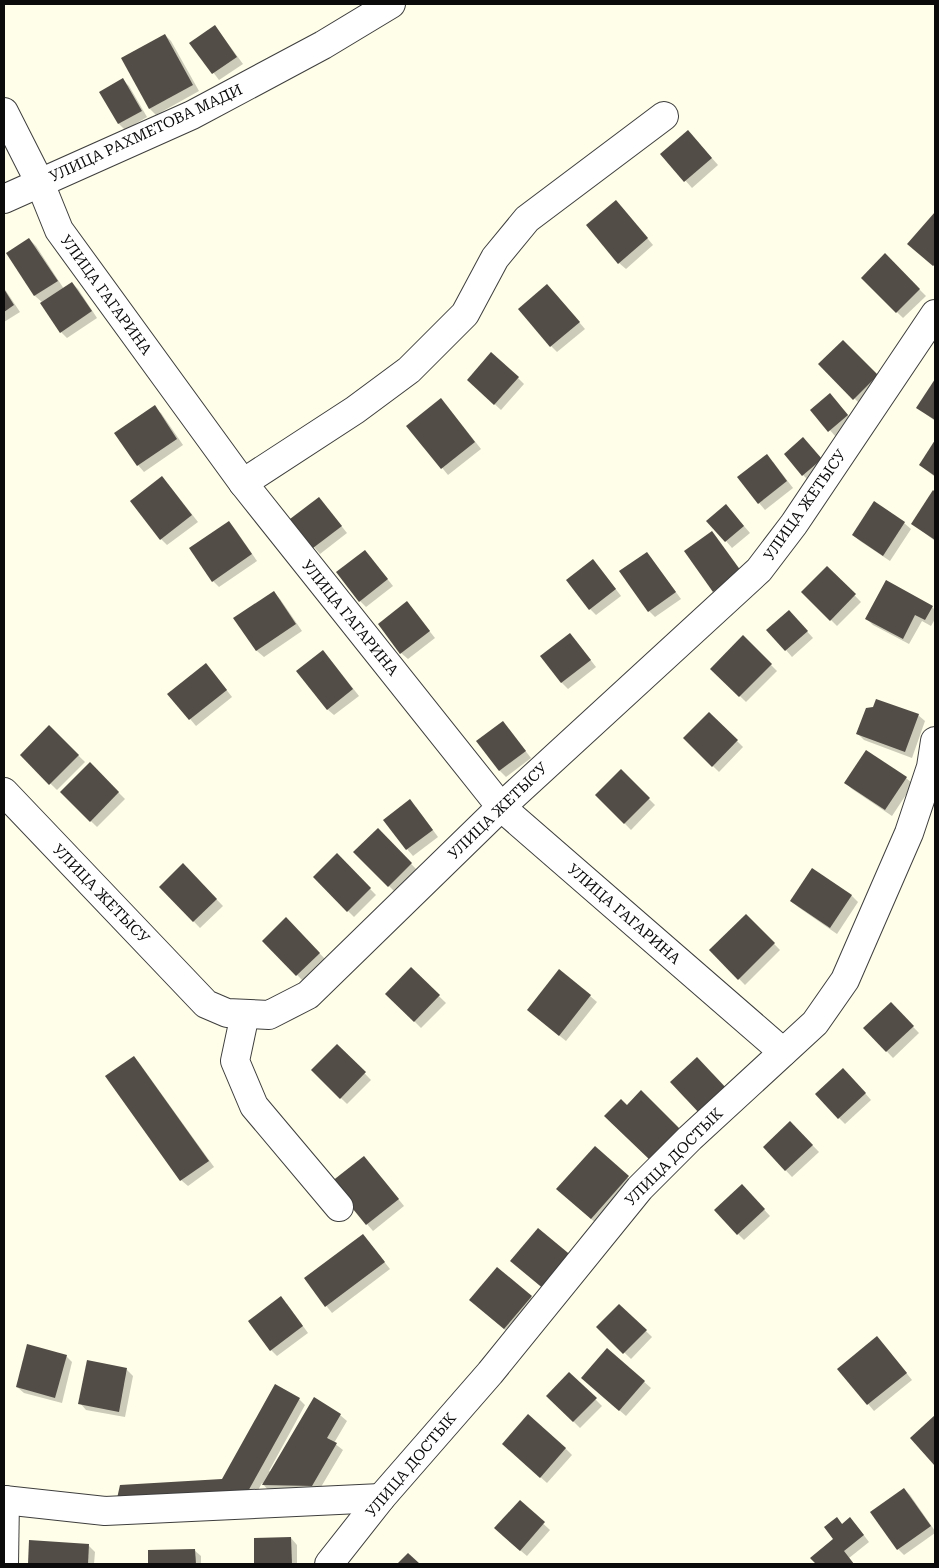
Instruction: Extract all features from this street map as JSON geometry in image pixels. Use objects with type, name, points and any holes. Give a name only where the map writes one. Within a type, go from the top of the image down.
[{"type":"street","name":"УЛИЦА РАХМЕТОВА МАДИ","points":[[4,199],[192,115],[323,45],[391,4]]},
{"type":"street","name":"УЛИЦА ГАГАРИНА","points":[[4,112],[40,183],[59,230],[243,483],[501,807],[783,1052]]},
{"type":"street","points":[[243,483],[355,410],[409,370],[465,314],[495,258],[527,219],[664,116]]},
{"type":"street","name":"УЛИЦА ЖЕТЫСУ","points":[[4,792],[206,1004],[227,1013],[269,1014],[308,995],[501,807],[759,570],[794,524],[935,314]]},
{"type":"street","name":"УЛИЦА ДОСТЫК","points":[[329,1564],[381,1498],[490,1372],[640,1188],[690,1138],[815,1023],[845,980],[909,833],[931,767],[935,741]]},
{"type":"street","points":[[245,1014],[235,1061],[254,1106],[339,1207]]},
{"type":"street","points":[[4,1564],[4,1500],[105,1511],[381,1498]]},
{"type":"building","points":[[215,25],[237,57],[212,74],[189,43]]},
{"type":"building","points":[[165,34],[193,85],[149,109],[121,58]]},
{"type":"building","points":[[123,78],[142,111],[118,124],[99,92]]},
{"type":"building","points":[[688,130],[712,158],[684,182],[660,154]]},
{"type":"building","points":[[616,200],[648,238],[618,264],[586,225]]},
{"type":"building","points":[[935,212],[935,264],[933,266],[907,244]]},
{"type":"building","points":[[29,238],[58,281],[34,296],[6,253]]},
{"type":"building","points":[[885,253],[920,289],[896,313],[861,278]]},
{"type":"building","points":[[72,282],[92,311],[60,333],[40,303]]},
{"type":"building","points":[[547,284],[580,322],[550,347],[518,309]]},
{"type":"building","points":[[4,289],[14,305],[4,312]]},
{"type":"building","points":[[843,340],[878,375],[853,400],[818,364]]},
{"type":"building","points":[[491,352],[519,377],[494,405],[467,380]]},
{"type":"building","points":[[935,379],[935,420],[916,408]]},
{"type":"building","points":[[830,393],[848,415],[828,432],[810,410]]},
{"type":"building","points":[[441,398],[475,442],[441,469],[406,426]]},
{"type":"building","points":[[155,405],[177,439],[137,466],[114,433]]},
{"type":"building","points":[[803,437],[822,459],[802,476],[784,454]]},
{"type":"building","points":[[935,440],[935,476],[919,465]]},
{"type":"building","points":[[767,454],[787,481],[758,504],[737,477]]},
{"type":"building","points":[[162,476],[192,515],[160,540],[130,501]]},
{"type":"building","points":[[933,490],[935,492],[935,540],[911,524]]},
{"type":"building","points":[[319,497],[342,526],[313,548],[290,519]]},
{"type":"building","points":[[874,501],[905,522],[883,556],[852,535]]},
{"type":"building","points":[[726,504],[744,526],[725,542],[706,521]]},
{"type":"building","points":[[229,521],[252,554],[212,582],[189,548]]},
{"type":"building","points":[[712,531],[741,571],[713,592],[684,551]]},
{"type":"building","points":[[365,550],[388,579],[359,602],[336,572]]},
{"type":"building","points":[[647,552],[676,592],[648,612],[619,571]]},
{"type":"building","points":[[593,559],[616,589],[589,610],[566,580]]},
{"type":"building","points":[[827,566],[856,594],[830,621],[801,592]]},
{"type":"building","points":[[886,580],[933,606],[925,620],[915,615],[903,639],[865,619]]},
{"type":"building","points":[[274,591],[296,624],[256,651],[233,618]]},
{"type":"building","points":[[407,601],[430,631],[400,654],[378,624]]},
{"type":"building","points":[[789,610],[808,631],[785,651],[766,630]]},
{"type":"building","points":[[570,633],[591,660],[561,683],[540,656]]},
{"type":"building","points":[[743,635],[772,664],[739,697],[710,669]]},
{"type":"building","points":[[323,650],[353,689],[327,710],[296,671]]},
{"type":"building","points":[[206,663],[227,690],[189,720],[167,694]]},
{"type":"building","points":[[876,699],[919,714],[905,752],[856,734],[866,708],[873,707]]},
{"type":"building","points":[[709,712],[738,740],[712,767],[683,738]]},
{"type":"building","points":[[503,721],[526,751],[499,771],[476,741]]},
{"type":"building","points":[[49,725],[79,755],[49,785],[20,755]]},
{"type":"building","points":[[866,750],[907,777],[885,810],[844,783]]},
{"type":"building","points":[[90,762],[119,792],[90,822],[60,792]]},
{"type":"building","points":[[621,769],[650,798],[624,824],[595,795]]},
{"type":"building","points":[[410,799],[433,830],[406,850],[383,820]]},
{"type":"building","points":[[378,828],[412,863],[388,887],[353,852]]},
{"type":"building","points":[[337,853],[371,888],[347,912],[313,877]]},
{"type":"building","points":[[183,863],[217,899],[193,922],[159,887]]},
{"type":"building","points":[[812,868],[852,895],[830,928],[790,901]]},
{"type":"building","points":[[746,914],[775,943],[738,980],[709,950]]},
{"type":"building","points":[[286,917],[320,953],[296,976],[262,941]]},
{"type":"building","points":[[411,967],[440,995],[414,1022],[385,994]]},
{"type":"building","points":[[559,969],[591,995],[559,1036],[527,1010]]},
{"type":"building","points":[[891,1002],[914,1026],[886,1052],[863,1028]]},
{"type":"building","points":[[337,1044],[366,1072],[340,1099],[311,1070]]},
{"type":"building","points":[[134,1056],[209,1161],[180,1181],[105,1076]]},
{"type":"building","points":[[697,1057],[728,1090],[701,1115],[670,1082]]},
{"type":"building","points":[[843,1068],[866,1093],[838,1119],[815,1094]]},
{"type":"building","points":[[641,1090],[681,1130],[651,1161],[604,1116],[621,1099],[627,1105]]},
{"type":"building","points":[[790,1121],[813,1145],[785,1171],[763,1147]]},
{"type":"building","points":[[595,1146],[629,1176],[591,1219],[556,1189]]},
{"type":"building","points":[[364,1156],[399,1199],[366,1225],[331,1182]]},
{"type":"building","points":[[742,1184],[765,1209],[737,1235],[714,1210]]},
{"type":"building","points":[[538,1228],[573,1257],[545,1290],[510,1261]]},
{"type":"building","points":[[363,1234],[385,1262],[325,1307],[304,1278]]},
{"type":"building","points":[[497,1267],[532,1296],[504,1329],[469,1300]]},
{"type":"building","points":[[281,1296],[303,1326],[270,1351],[248,1321]]},
{"type":"building","points":[[619,1304],[647,1330],[623,1354],[596,1327]]},
{"type":"building","points":[[877,1336],[907,1373],[867,1405],[837,1369]]},
{"type":"building","points":[[27,1344],[67,1355],[55,1398],[16,1387]]},
{"type":"building","points":[[607,1348],[645,1381],[619,1411],[581,1378]]},
{"type":"building","points":[[87,1360],[127,1368],[119,1412],[78,1404]]},
{"type":"building","points":[[569,1372],[597,1398],[573,1422],[546,1396]]},
{"type":"building","points":[[275,1384],[300,1398],[242,1502],[114,1512],[120,1485],[222,1479]]},
{"type":"building","points":[[314,1397],[341,1414],[327,1438],[337,1443],[312,1486],[262,1485]]},
{"type":"building","points":[[528,1414],[566,1448],[540,1478],[502,1444]]},
{"type":"building","points":[[935,1415],[935,1466],[910,1438]]},
{"type":"building","points":[[904,1488],[931,1526],[897,1550],[870,1512]]},
{"type":"building","points":[[520,1500],[545,1522],[520,1551],[494,1528]]},
{"type":"building","points":[[837,1517],[842,1524],[850,1517],[864,1535],[844,1551],[854,1564],[816,1564],[810,1558],[833,1539],[824,1527]]},
{"type":"building","points":[[291,1537],[292,1564],[254,1564],[254,1538]]},
{"type":"building","points":[[29,1540],[89,1544],[88,1564],[28,1564]]},
{"type":"building","points":[[195,1549],[196,1564],[148,1564],[148,1550]]},
{"type":"building","points":[[408,1553],[420,1564],[397,1564]]}]
